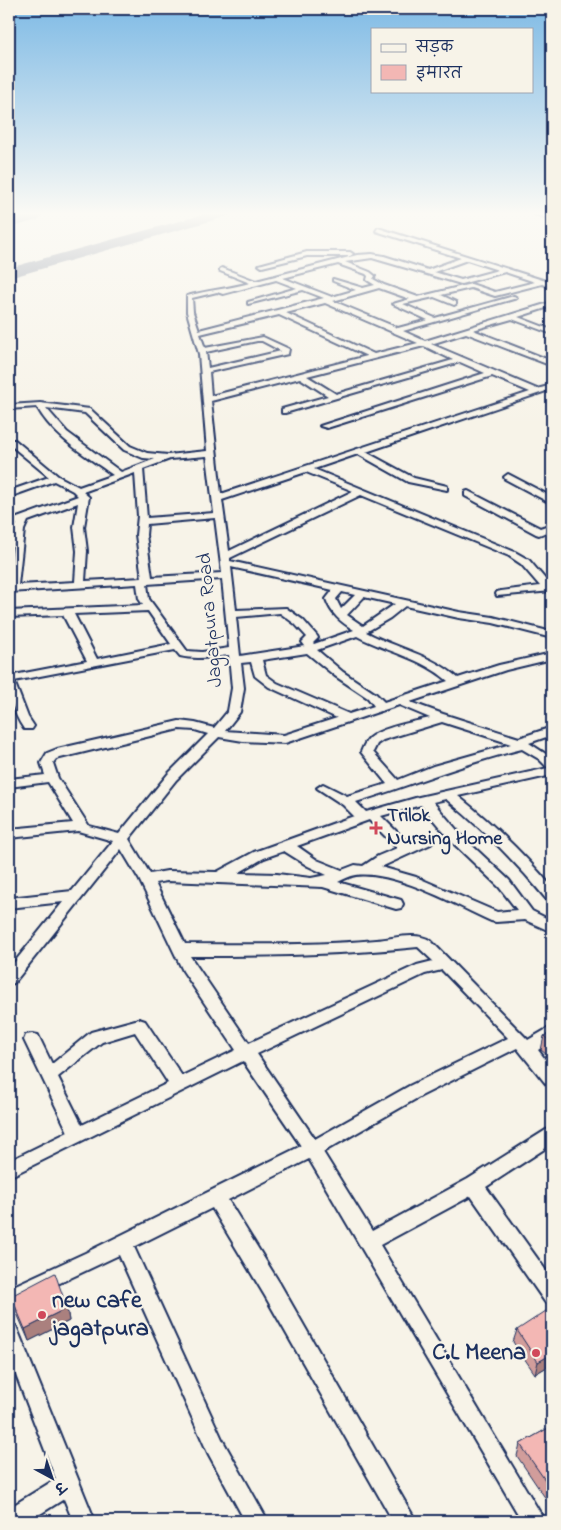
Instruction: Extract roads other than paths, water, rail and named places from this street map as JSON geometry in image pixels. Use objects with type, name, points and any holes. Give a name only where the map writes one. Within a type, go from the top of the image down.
[{"type":"street","points":[[224,292],[250,284]]},
{"type":"street","points":[[297,284],[460,360],[493,374],[547,391]]},
{"type":"street","points":[[347,284],[362,290]]},
{"type":"street","points":[[467,284],[495,294],[533,284]]},
{"type":"street","points":[[197,333],[380,286],[416,298]]},
{"type":"street","points":[[434,320],[396,304],[471,286]]},
{"type":"street","points":[[396,331],[552,286]]},
{"type":"street","points":[[250,303],[304,288]]},
{"type":"street","name":"Jagatpura Road","points":[[9,979],[172,777],[217,732],[234,712],[238,688],[228,576],[206,400],[206,371],[190,312],[188,297],[218,290],[224,292]]},
{"type":"street","points":[[224,292],[234,295]]},
{"type":"street","points":[[432,294],[454,303]]},
{"type":"street","points":[[242,299],[374,357]]},
{"type":"street","points":[[503,300],[529,310]]},
{"type":"street","points":[[206,400],[374,357],[552,304]]},
{"type":"street","points":[[463,312],[492,323]]},
{"type":"street","points":[[511,316],[552,332]]},
{"type":"street","points":[[466,330],[552,364]]},
{"type":"street","points":[[202,351],[257,339],[264,339],[285,349],[285,352],[206,371]]},
{"type":"street","points":[[285,411],[460,360]]},
{"type":"street","points":[[324,426],[493,374]]},
{"type":"street","points":[[302,376],[334,396]]},
{"type":"street","points":[[218,498],[547,391]]},
{"type":"street","points":[[40,405],[42,411],[71,440],[120,476]]},
{"type":"street","points":[[9,408],[40,405],[87,411],[127,448],[146,456],[169,457],[212,453]]},
{"type":"street","points":[[12,442],[55,478],[81,494]]},
{"type":"street","points":[[359,451],[411,480],[444,488]]},
{"type":"street","points":[[9,524],[50,512],[81,494],[169,457]]},
{"type":"street","points":[[140,469],[144,599],[184,654],[256,658],[310,648],[360,631],[389,617],[404,602]]},
{"type":"street","points":[[307,469],[512,554],[525,562],[550,588]]},
{"type":"street","points":[[508,477],[552,501]]},
{"type":"street","points":[[9,494],[55,478]]},
{"type":"street","points":[[225,560],[361,491]]},
{"type":"street","points":[[80,584],[82,551],[79,526],[81,494]]},
{"type":"street","points":[[468,494],[539,532],[552,527]]},
{"type":"street","points":[[143,521],[220,515]]},
{"type":"street","points":[[24,519],[18,538],[11,589],[228,576]]},
{"type":"street","points":[[225,560],[340,588],[459,615],[493,620],[552,635]]},
{"type":"street","points":[[340,588],[330,600],[333,607],[348,622],[360,631],[397,651],[425,659],[437,666],[456,683]]},
{"type":"street","points":[[501,594],[550,588]]},
{"type":"street","points":[[340,615],[362,593]]},
{"type":"street","points":[[9,614],[152,608]]},
{"type":"street","points":[[231,614],[282,610],[308,630],[314,638],[307,642],[310,648],[339,674],[372,696],[382,707]]},
{"type":"street","points":[[66,612],[93,662]]},
{"type":"street","points":[[28,726],[14,708],[9,680],[179,646]]},
{"type":"street","points":[[534,1521],[312,1149],[188,967],[146,879],[122,839],[84,829],[52,778],[46,763],[51,756],[61,752],[179,725],[197,725],[217,732],[249,738],[285,739],[503,667],[552,656]]},
{"type":"street","points":[[256,658],[261,676],[273,685],[348,718]]},
{"type":"street","points":[[401,702],[443,718],[472,725],[549,758]]},
{"type":"street","points":[[395,785],[367,752],[374,740],[443,718]]},
{"type":"street","points":[[345,801],[437,769],[520,744],[552,731]]},
{"type":"street","points":[[220,878],[259,855],[367,816],[448,794],[552,771]]},
{"type":"street","points":[[9,783],[52,778]]},
{"type":"street","points":[[323,788],[367,816],[406,849]]},
{"type":"street","points":[[448,794],[473,814],[531,871],[552,896]]},
{"type":"street","points":[[424,800],[457,839],[476,855],[518,898],[527,916]]},
{"type":"street","points":[[9,834],[82,826]]},
{"type":"street","points":[[365,871],[382,859],[426,841]]},
{"type":"street","points":[[286,845],[304,860],[342,875]]},
{"type":"street","points":[[324,882],[354,870],[382,872],[411,880],[496,917],[527,916],[552,927]]},
{"type":"street","points":[[146,879],[167,876],[324,882],[396,904]]},
{"type":"street","points":[[9,902],[75,896]]},
{"type":"street","points":[[180,950],[315,949],[420,941],[426,944],[523,1045],[552,1079]]},
{"type":"street","points":[[9,1169],[246,1052],[422,969],[444,964]]},
{"type":"street","points":[[49,1075],[97,1037],[140,1026],[178,1085]]},
{"type":"street","points":[[9,1298],[312,1149],[415,1091],[552,1032]]},
{"type":"street","points":[[32,1040],[78,1135]]},
{"type":"street","points":[[368,1242],[474,1185],[552,1135]]},
{"type":"street","points":[[474,1185],[552,1294]]},
{"type":"street","points":[[215,1196],[272,1289],[405,1521]]},
{"type":"street","points":[[123,1243],[216,1446],[256,1521]]},
{"type":"street","points":[[9,1333],[84,1521]]},
{"type":"street","points":[[9,1521],[69,1483]]},
{"type":"place","name":"Trilok Nursing Home","points":[[376,828]]},
{"type":"place","name":"new cafe jagatpura","points":[[42,1315]]},
{"type":"place","name":"C.L Meena","points":[[536,1353]]}]
